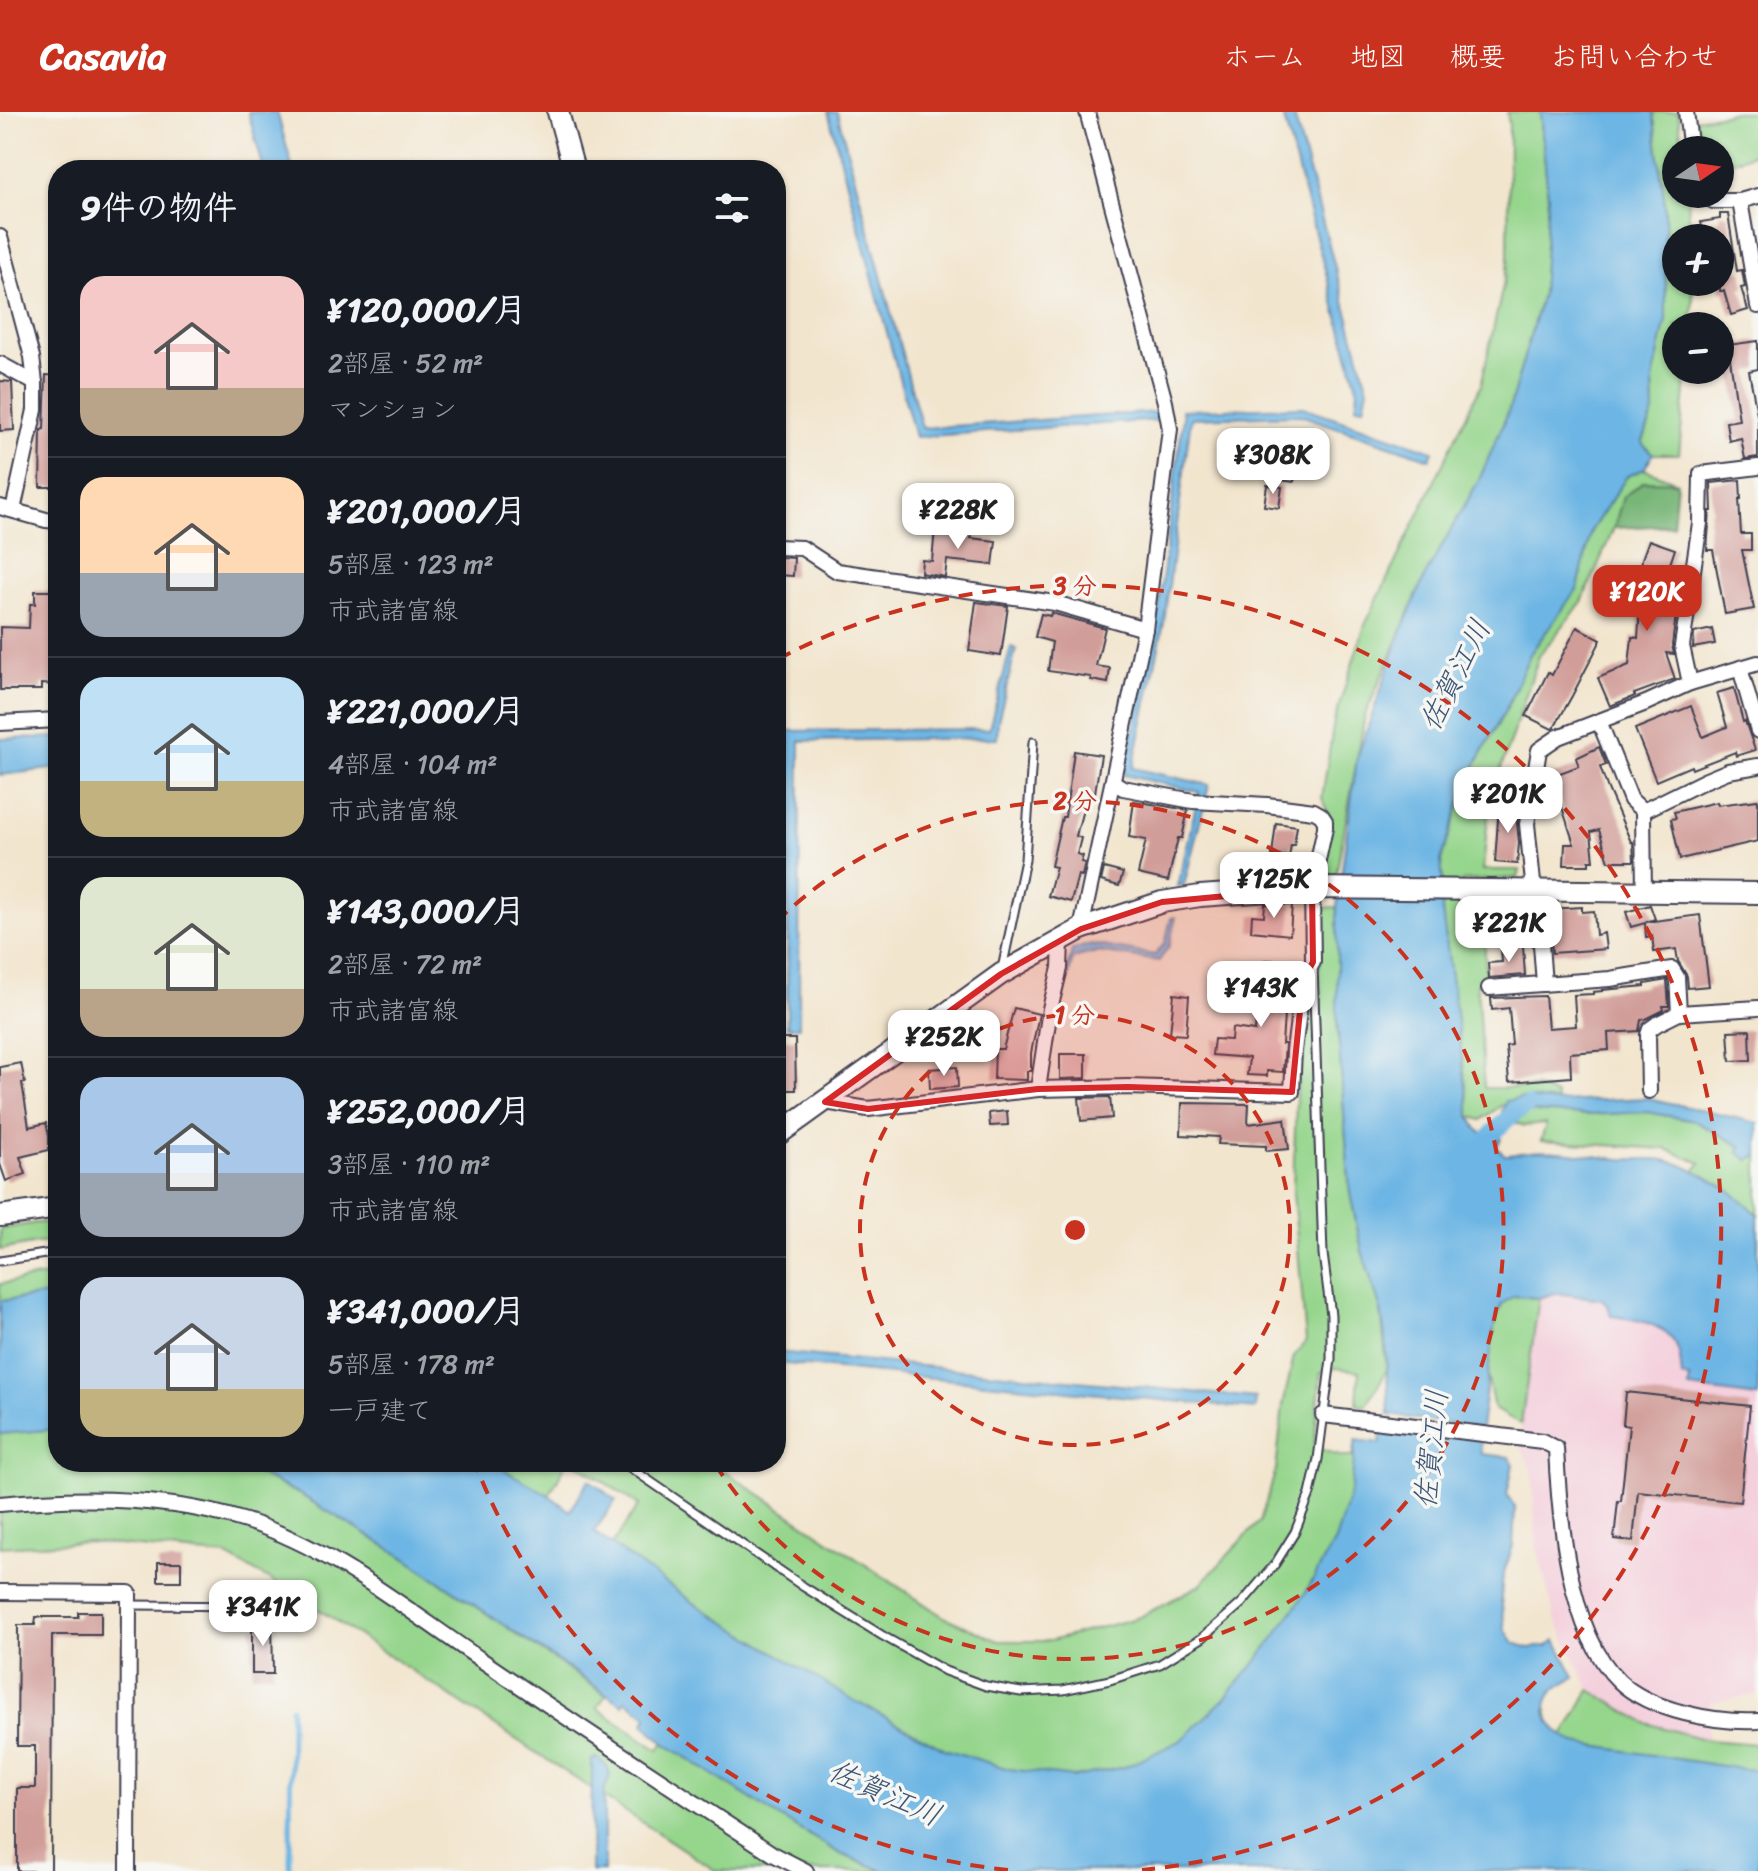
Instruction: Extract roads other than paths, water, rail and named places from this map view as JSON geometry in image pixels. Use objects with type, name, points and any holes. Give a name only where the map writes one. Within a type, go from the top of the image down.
[{"type":"main road","points":[[558,112],[571,160]]},
{"type":"main road","points":[[786,1129],[1001,974],[1081,929],[1162,902],[1200,896],[1312,888],[1758,893]]},
{"type":"main road","points":[[1,1213],[48,1209]]},
{"type":"street","points":[[1081,929],[1145,629],[1170,429],[1087,112]]},
{"type":"street","points":[[1686,112],[1689,136]]},
{"type":"street","points":[[1734,201],[1758,196]]},
{"type":"street","points":[[1740,201],[1758,306]]},
{"type":"street","points":[[0,237],[32,357],[35,383],[35,410],[9,504],[48,520]]},
{"type":"street","points":[[0,364],[35,383]]},
{"type":"street","points":[[1690,683],[1682,646],[1700,523],[1701,474],[1758,467]]},
{"type":"street","points":[[786,547],[802,548],[837,571],[1055,603],[1145,629]]},
{"type":"street","points":[[1544,984],[1527,824],[1539,750],[1558,737],[1690,683],[1758,663]]},
{"type":"street","points":[[1740,668],[1758,731]]},
{"type":"street","points":[[0,723],[48,721]]},
{"type":"street","points":[[1599,721],[1631,800],[1643,811],[1644,892]]},
{"type":"street","points":[[1643,811],[1728,771],[1758,766]]},
{"type":"street","points":[[825,1102],[868,1109],[1038,1089],[1128,1087],[1292,1092],[1303,980],[1313,962],[1312,888],[1325,821],[1314,811],[1193,801],[1123,788],[1113,782]]},
{"type":"street","points":[[1038,1089],[1060,968],[1061,940]]},
{"type":"street","points":[[1489,988],[1610,979],[1672,969],[1677,977],[1679,1013]]},
{"type":"street","points":[[1649,1091],[1650,1029],[1679,1013],[1758,1008]]},
{"type":"street","points":[[1323,1415],[1542,1441],[1556,1448],[1561,1525],[1572,1580],[1582,1617],[1598,1654],[1619,1681],[1644,1699],[1717,1719],[1758,1721]]},
{"type":"street","points":[[0,1504],[68,1499],[192,1507],[247,1521],[297,1542],[339,1563],[559,1713],[773,1854],[806,1871]]},
{"type":"street","points":[[0,1592],[129,1593],[128,1871]]},
{"type":"lane","points":[[1001,974],[1025,860],[1033,742]]},
{"type":"lane","points":[[637,1472],[804,1587],[883,1636],[945,1671],[986,1686],[1021,1692],[1063,1690],[1110,1680],[1160,1664],[1202,1638],[1242,1603],[1275,1564],[1295,1532],[1310,1494],[1318,1459],[1331,1359],[1331,1315],[1323,1254],[1313,962]]},
{"type":"lane","points":[[0,1261],[48,1254]]},
{"type":"lane","points":[[129,1605],[272,1606]]},
{"type":"water","points":[[248,112],[277,112],[290,160],[261,160]]},
{"type":"water","points":[[828,112],[837,112],[922,428],[1157,412],[1160,420],[915,437]]},
{"type":"water","points":[[1282,112],[1293,112],[1368,389],[1364,407],[1356,406],[1358,391]]},
{"type":"water","name":"佐賀江川","points":[[1540,112],[1653,112],[1662,182],[1662,208],[1665,208],[1665,224],[1662,224],[1662,296],[1666,296],[1666,312],[1662,312],[1662,338],[1653,380],[1654,412],[1642,443],[1653,454],[1644,469],[1627,476],[1591,531],[1578,588],[1530,654],[1506,709],[1469,777],[1441,860],[1442,911],[1470,1116],[1482,1133],[1489,1128],[1501,1138],[1497,1148],[1505,1155],[1552,1152],[1664,1160],[1702,1174],[1750,1207],[1758,1216],[1758,1397],[1689,1388],[1690,1378],[1682,1377],[1678,1350],[1667,1334],[1650,1324],[1611,1316],[1602,1299],[1555,1293],[1539,1298],[1514,1296],[1502,1304],[1495,1321],[1481,1428],[1389,1415],[1386,1344],[1381,1310],[1362,1251],[1350,1193],[1337,1018],[1337,907],[1357,758],[1401,632],[1425,576],[1480,478],[1509,410],[1542,294],[1548,196]]},
{"type":"water","points":[[1303,407],[1433,451],[1430,459],[1300,415],[1191,418],[1164,623],[1133,768],[1209,785],[1184,885],[1178,886],[1199,792],[1124,775],[1157,621],[1182,410]]},
{"type":"water","points":[[1011,647],[1016,649],[998,721],[997,738],[800,741],[799,1027],[787,1027],[789,741],[786,741],[786,731],[989,729]]},
{"type":"water","points":[[48,737],[48,769],[0,775],[0,739]]},
{"type":"water","points":[[1176,917],[1169,946],[1159,961],[1097,952],[1073,958],[1061,1006],[1058,1004],[1072,950],[1091,944],[1155,955],[1165,943],[1171,918]]},
{"type":"water","points":[[1522,1098],[1557,1102],[1648,1098],[1758,1123],[1758,1155],[1748,1160],[1739,1153],[1741,1146],[1695,1121],[1647,1112],[1586,1115],[1531,1112],[1514,1122],[1502,1111],[1506,1101]]},
{"type":"water","points":[[48,1295],[48,1430],[0,1434],[0,1301]]},
{"type":"water","points":[[786,1353],[1256,1398],[1255,1409],[786,1364]]},
{"type":"water","name":"佐賀江川","points":[[1380,1433],[1433,1433],[1480,1439],[1481,1454],[1509,1457],[1513,1464],[1507,1495],[1515,1507],[1513,1546],[1503,1575],[1501,1597],[1505,1629],[1514,1643],[1529,1648],[1547,1646],[1556,1640],[1575,1677],[1551,1693],[1546,1704],[1548,1718],[1575,1743],[1758,1770],[1758,1871],[884,1871],[841,1854],[776,1815],[664,1743],[644,1724],[647,1716],[625,1700],[623,1705],[402,1556],[299,1494],[254,1472],[508,1472],[549,1495],[570,1511],[589,1480],[616,1500],[594,1532],[694,1603],[851,1699],[945,1749],[1009,1769],[1074,1777],[1125,1767],[1180,1741],[1224,1699],[1258,1660],[1304,1595],[1335,1541],[1351,1489],[1356,1440],[1381,1443]]},
{"type":"water","points":[[597,1758],[607,1766],[610,1775],[604,1791],[604,1871],[591,1871],[592,1760]]},
{"type":"waterway","points":[[1478,1149],[1507,1119],[1527,1106]]},
{"type":"waterway","points":[[290,1871],[291,1707]]}]
